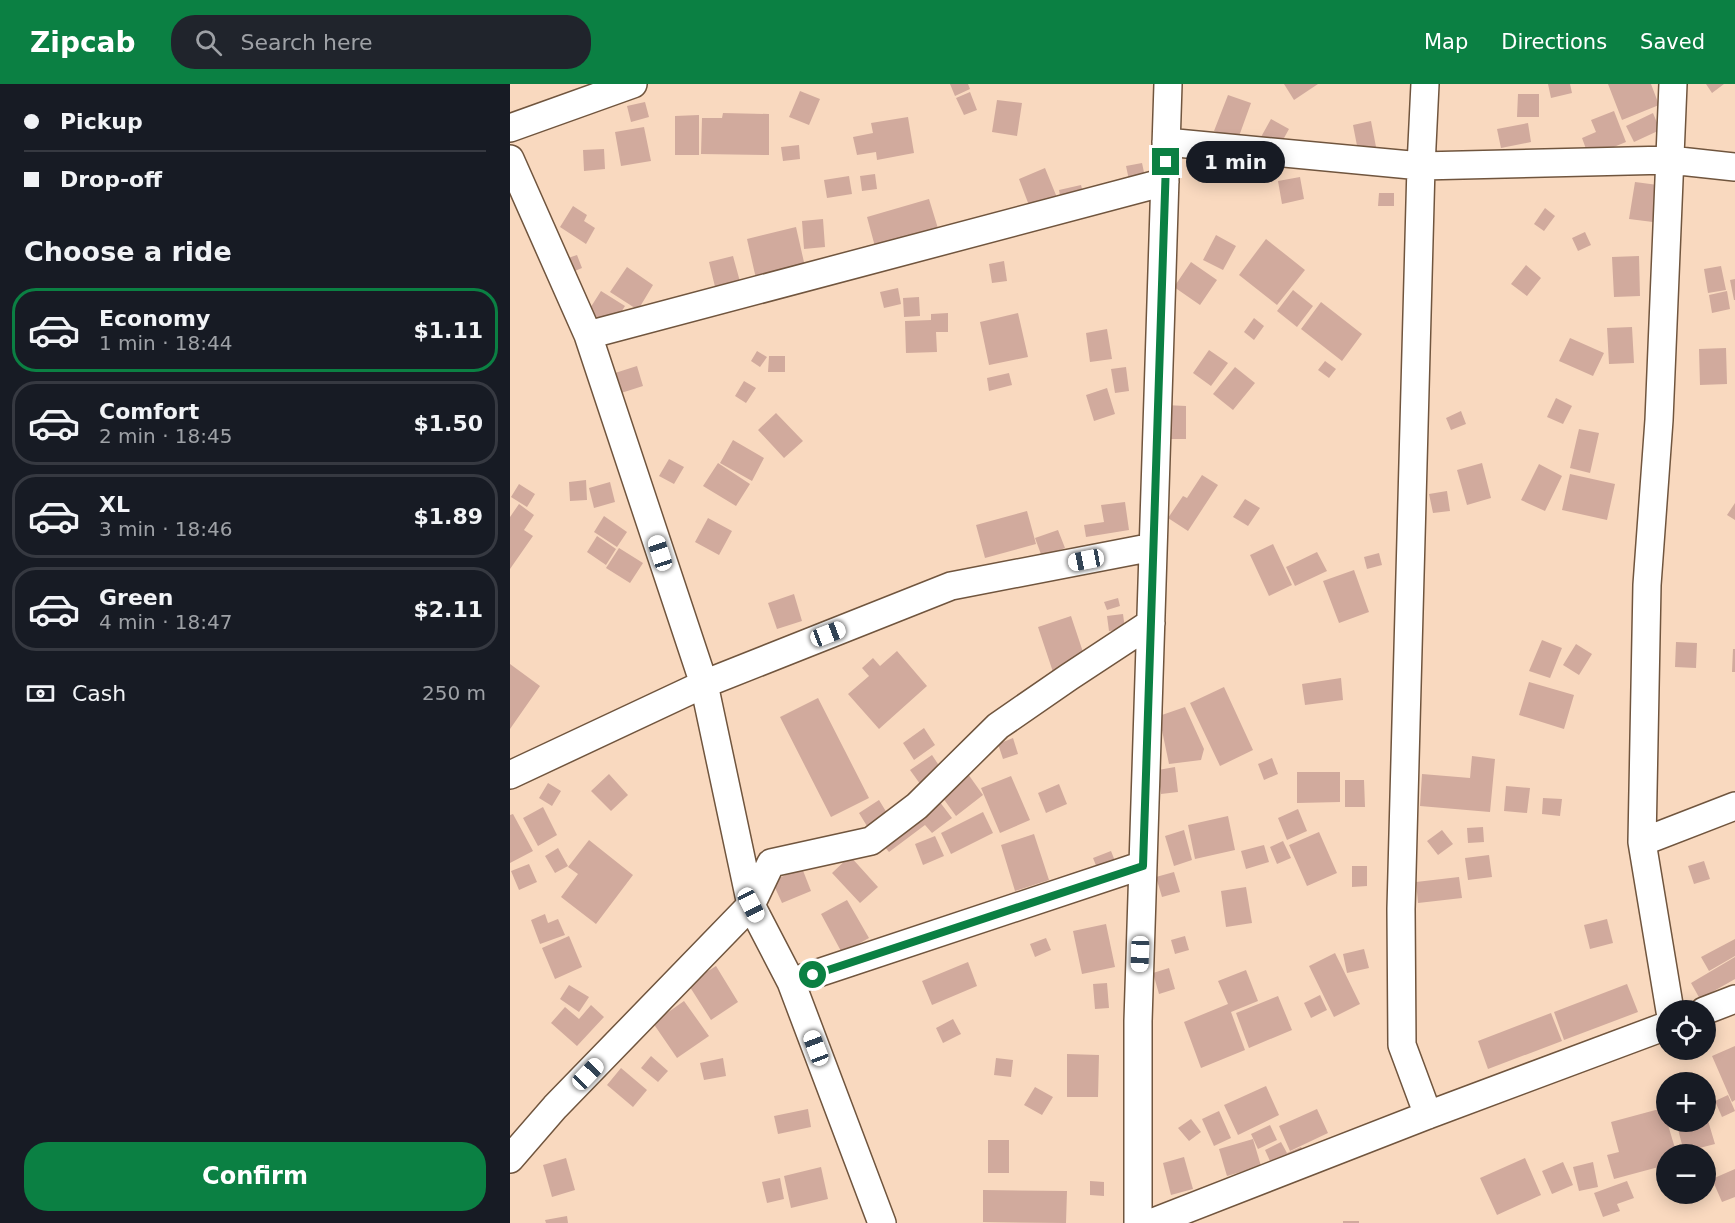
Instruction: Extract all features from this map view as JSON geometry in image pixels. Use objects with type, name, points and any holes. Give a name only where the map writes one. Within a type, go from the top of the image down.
[{"type":"street","points":[[510,128],[633,84]]},
{"type":"street","points":[[1138,1223],[1138,1021],[1168,84]]},
{"type":"street","points":[[1425,84],[1401,909],[1402,1045],[1428,1115]]},
{"type":"street","points":[[1668,1000],[1642,842],[1647,585],[1659,420],[1673,84]]},
{"type":"street","points":[[1166,142],[1421,166],[1670,160],[1735,166]]},
{"type":"street","points":[[510,159],[588,335],[704,684],[751,905],[791,982],[882,1223]]},
{"type":"street","points":[[588,335],[1165,182]]},
{"type":"street","points":[[510,775],[704,684],[951,586],[1153,547]]},
{"type":"street","points":[[510,1159],[555,1107],[751,905],[771,863],[871,841],[917,806],[998,726],[1151,623]]},
{"type":"street","points":[[1642,842],[1735,806]]},
{"type":"street","points":[[791,982],[1143,866]]},
{"type":"street","points":[[1716,1006],[1735,999]]},
{"type":"street","points":[[1151,1223],[1428,1115],[1656,1030]]},
{"type":"building","points":[[950,84],[968,84],[970,89],[955,96]]},
{"type":"building","points":[[1284,84],[1318,84],[1294,100]]},
{"type":"building","points":[[1548,84],[1570,84],[1572,93],[1551,98]]},
{"type":"building","points":[[1608,84],[1651,84],[1659,105],[1622,120]]},
{"type":"building","points":[[1706,84],[1724,84],[1712,93]]},
{"type":"building","points":[[800,91],[820,99],[809,125],[789,117]]},
{"type":"building","points":[[970,92],[977,110],[964,115],[956,98]]},
{"type":"building","points":[[1518,94],[1539,94],[1539,117],[1517,117]]},
{"type":"building","points":[[1228,95],[1251,103],[1238,139],[1214,131]]},
{"type":"building","points":[[997,100],[1022,103],[1017,136],[992,132]]},
{"type":"building","points":[[645,102],[649,117],[631,122],[627,106]]},
{"type":"building","points":[[1614,111],[1626,142],[1589,157],[1582,138],[1596,132],[1591,120]]},
{"type":"building","points":[[723,113],[769,114],[769,155],[701,154],[702,118],[722,118]]},
{"type":"building","points":[[1653,113],[1660,130],[1634,142],[1626,126]]},
{"type":"building","points":[[699,115],[699,155],[675,155],[675,116]]},
{"type":"building","points":[[908,117],[914,153],[877,160],[876,152],[857,155],[853,137],[873,133],[871,123]]},
{"type":"building","points":[[1271,119],[1289,129],[1279,147],[1261,137]]},
{"type":"building","points":[[1371,121],[1377,152],[1359,156],[1353,125]]},
{"type":"building","points":[[1528,123],[1531,142],[1501,148],[1497,129]]},
{"type":"building","points":[[644,127],[651,161],[621,166],[615,132]]},
{"type":"building","points":[[799,145],[800,159],[783,161],[781,147]]},
{"type":"building","points":[[604,149],[605,169],[584,171],[583,150]]},
{"type":"building","points":[[1142,163],[1145,177],[1129,180],[1126,166]]},
{"type":"building","points":[[1045,168],[1060,205],[1033,216],[1019,179]]},
{"type":"building","points":[[875,174],[877,189],[862,191],[860,176]]},
{"type":"building","points":[[849,176],[852,194],[827,198],[824,180]]},
{"type":"building","points":[[1300,177],[1304,199],[1282,204],[1278,181]]},
{"type":"building","points":[[1635,182],[1658,185],[1653,222],[1629,219]]},
{"type":"building","points":[[1081,185],[1085,201],[1062,206],[1059,190]]},
{"type":"building","points":[[1379,193],[1394,193],[1394,206],[1378,206]]},
{"type":"building","points":[[929,199],[940,235],[877,254],[867,217]]},
{"type":"building","points":[[573,206],[587,215],[584,221],[595,228],[586,244],[560,227]]},
{"type":"building","points":[[1545,208],[1555,216],[1544,231],[1534,224]]},
{"type":"building","points":[[823,219],[825,247],[804,249],[802,221]]},
{"type":"building","points":[[796,227],[806,271],[757,283],[747,239]]},
{"type":"building","points":[[1585,232],[1591,245],[1578,251],[1572,238]]},
{"type":"building","points":[[1216,235],[1236,246],[1223,270],[1203,260]]},
{"type":"building","points":[[1266,239],[1305,270],[1277,305],[1239,275]]},
{"type":"building","points":[[577,255],[582,268],[570,273],[565,259]]},
{"type":"building","points":[[733,256],[742,289],[717,295],[709,262]]},
{"type":"building","points":[[1639,256],[1640,296],[1614,297],[1612,257]]},
{"type":"building","points":[[1004,261],[1007,281],[992,283],[989,264]]},
{"type":"building","points":[[1191,262],[1217,280],[1200,305],[1174,287]]},
{"type":"building","points":[[1526,265],[1541,278],[1527,296],[1511,284]]},
{"type":"building","points":[[1721,266],[1726,290],[1708,293],[1704,269]]},
{"type":"building","points":[[627,267],[653,285],[638,310],[610,292]]},
{"type":"building","points":[[1735,279],[1735,300],[1734,300],[1730,280]]},
{"type":"building","points":[[898,288],[901,304],[884,308],[880,292]]},
{"type":"building","points":[[1293,290],[1313,306],[1297,327],[1277,311]]},
{"type":"building","points":[[601,291],[625,306],[611,328],[587,313]]},
{"type":"building","points":[[1727,291],[1730,309],[1712,313],[1709,295]]},
{"type":"building","points":[[919,297],[920,316],[904,317],[903,298]]},
{"type":"building","points":[[1321,302],[1362,334],[1342,361],[1301,329]]},
{"type":"building","points":[[948,313],[948,332],[936,332],[937,352],[906,353],[905,321],[931,320],[931,314]]},
{"type":"building","points":[[1018,313],[1028,357],[989,365],[980,322]]},
{"type":"building","points":[[1254,318],[1264,326],[1254,340],[1244,332]]},
{"type":"building","points":[[1632,327],[1634,363],[1609,364],[1607,328]]},
{"type":"building","points":[[1107,329],[1112,359],[1090,362],[1086,333]]},
{"type":"building","points":[[1570,338],[1604,353],[1593,376],[1559,361]]},
{"type":"building","points":[[1726,348],[1727,384],[1700,385],[1699,349]]},
{"type":"building","points":[[1209,350],[1228,363],[1211,386],[1193,373]]},
{"type":"building","points":[[757,351],[767,357],[760,367],[751,361]]},
{"type":"building","points":[[769,356],[785,356],[785,372],[768,372]]},
{"type":"building","points":[[1325,361],[1336,369],[1329,378],[1318,370]]},
{"type":"building","points":[[637,366],[643,386],[621,393],[615,373]]},
{"type":"building","points":[[1126,367],[1129,391],[1115,393],[1111,369]]},
{"type":"building","points":[[1235,367],[1255,383],[1233,410],[1213,394]]},
{"type":"building","points":[[1009,373],[1012,385],[989,391],[987,378]]},
{"type":"building","points":[[744,381],[756,388],[746,403],[735,396]]},
{"type":"building","points":[[1107,388],[1115,414],[1094,421],[1086,395]]},
{"type":"building","points":[[1556,398],[1572,406],[1563,424],[1547,417]]},
{"type":"building","points":[[1165,405],[1186,406],[1186,439],[1165,439]]},
{"type":"building","points":[[1461,411],[1466,424],[1451,430],[1446,418]]},
{"type":"building","points":[[776,413],[803,441],[784,458],[758,430]]},
{"type":"building","points":[[1579,429],[1599,433],[1590,473],[1570,468]]},
{"type":"building","points":[[733,440],[764,458],[752,481],[720,463]]},
{"type":"building","points":[[669,459],[684,467],[674,484],[659,476]]},
{"type":"building","points":[[718,463],[750,484],[736,506],[703,486]]},
{"type":"building","points":[[1482,463],[1491,498],[1467,505],[1457,470]]},
{"type":"building","points":[[1539,464],[1562,476],[1545,511],[1521,500]]},
{"type":"building","points":[[1570,474],[1615,484],[1607,520],[1562,510]]},
{"type":"building","points":[[1202,475],[1218,485],[1188,531],[1168,518],[1183,496],[1187,498]]},
{"type":"building","points":[[586,480],[587,500],[570,501],[569,482]]},
{"type":"building","points":[[610,482],[615,502],[594,508],[589,488]]},
{"type":"building","points":[[519,484],[535,494],[527,507],[511,497]]},
{"type":"building","points":[[1447,491],[1450,511],[1433,513],[1429,494]]},
{"type":"building","points":[[1245,499],[1260,508],[1248,526],[1233,517]]},
{"type":"building","points":[[1125,502],[1129,530],[1086,537],[1084,525],[1104,522],[1101,505]]},
{"type":"building","points":[[1735,503],[1735,520],[1727,515]]},
{"type":"building","points":[[519,504],[534,515],[524,530],[533,536],[510,569],[510,517]]},
{"type":"building","points":[[1027,511],[1036,544],[985,558],[976,525]]},
{"type":"building","points":[[604,516],[627,532],[617,547],[594,532]]},
{"type":"building","points":[[708,518],[732,531],[719,555],[695,542]]},
{"type":"building","points":[[1058,530],[1065,548],[1042,557],[1035,538]]},
{"type":"building","points":[[597,536],[616,549],[606,565],[587,552]]},
{"type":"building","points":[[1273,544],[1292,585],[1269,596],[1250,555]]},
{"type":"building","points":[[619,548],[643,563],[630,583],[606,568]]},
{"type":"building","points":[[1317,552],[1327,571],[1295,586],[1286,567]]},
{"type":"building","points":[[1379,553],[1382,565],[1367,569],[1364,557]]},
{"type":"building","points":[[1354,570],[1369,612],[1339,623],[1323,581]]},
{"type":"building","points":[[794,594],[802,621],[777,629],[768,603]]},
{"type":"building","points":[[1118,598],[1120,606],[1107,610],[1104,602]]},
{"type":"building","points":[[1123,614],[1125,629],[1109,631],[1107,616]]},
{"type":"building","points":[[1071,616],[1087,664],[1054,675],[1038,627]]},
{"type":"building","points":[[1542,640],[1562,648],[1550,678],[1529,671]]},
{"type":"building","points":[[1676,642],[1697,643],[1696,668],[1675,667]]},
{"type":"building","points":[[1576,644],[1592,654],[1579,675],[1563,665]]},
{"type":"building","points":[[1733,649],[1735,649],[1735,672],[1732,672]]},
{"type":"building","points":[[897,651],[927,686],[879,729],[848,694],[869,676],[862,668],[873,658],[880,666]]},
{"type":"building","points":[[510,664],[540,686],[510,729]]},
{"type":"building","points":[[1341,678],[1343,700],[1305,705],[1302,684]]},
{"type":"building","points":[[1529,682],[1574,695],[1564,729],[1519,715]]},
{"type":"building","points":[[1224,687],[1253,750],[1220,766],[1190,703]]},
{"type":"building","points":[[818,698],[869,798],[831,817],[780,717]]},
{"type":"building","points":[[1185,707],[1204,749],[1201,760],[1169,764],[1159,716]]},
{"type":"building","points":[[924,728],[935,745],[914,760],[903,743]]},
{"type":"building","points":[[1013,738],[1018,754],[1003,759],[998,744]]},
{"type":"building","points":[[932,755],[944,773],[923,788],[910,770]]},
{"type":"building","points":[[1472,756],[1495,759],[1490,812],[1420,806],[1422,774],[1470,778]]},
{"type":"building","points":[[1272,758],[1278,774],[1264,780],[1258,764]]},
{"type":"building","points":[[1175,767],[1178,792],[1161,794],[1158,770]]},
{"type":"building","points":[[1297,772],[1340,772],[1340,802],[1297,803]]},
{"type":"building","points":[[609,774],[628,795],[611,811],[591,791]]},
{"type":"building","points":[[968,774],[983,795],[956,816],[940,794]]},
{"type":"building","points":[[1011,776],[1030,820],[1000,833],[981,788]]},
{"type":"building","points":[[1345,780],[1364,780],[1365,807],[1345,807]]},
{"type":"building","points":[[548,783],[561,791],[552,806],[539,798]]},
{"type":"building","points":[[1059,784],[1067,804],[1046,813],[1038,793]]},
{"type":"building","points":[[1506,786],[1530,788],[1527,813],[1504,811]]},
{"type":"building","points":[[936,797],[952,818],[932,833],[925,825],[889,852],[879,840]]},
{"type":"building","points":[[1543,798],[1562,799],[1560,816],[1542,814]]},
{"type":"building","points":[[879,800],[890,818],[870,831],[859,813]]},
{"type":"building","points":[[543,807],[557,835],[538,846],[523,818]]},
{"type":"building","points":[[1298,809],[1307,831],[1287,840],[1278,818]]},
{"type":"building","points":[[983,812],[993,833],[951,854],[941,833]]},
{"type":"building","points":[[513,814],[533,851],[510,863],[510,815]]},
{"type":"building","points":[[1228,816],[1235,850],[1195,859],[1188,825]]},
{"type":"building","points":[[1483,827],[1484,842],[1468,843],[1467,828]]},
{"type":"building","points":[[1184,830],[1192,860],[1174,866],[1165,836]]},
{"type":"building","points":[[1442,830],[1453,844],[1438,855],[1427,841]]},
{"type":"building","points":[[1319,832],[1337,873],[1307,886],[1289,845]]},
{"type":"building","points":[[1034,834],[1049,880],[1015,891],[1001,845]]},
{"type":"building","points":[[935,836],[944,856],[923,865],[915,844]]},
{"type":"building","points":[[589,840],[633,875],[596,924],[561,897],[578,874],[568,867]]},
{"type":"building","points":[[1283,841],[1291,858],[1277,864],[1270,847]]},
{"type":"building","points":[[1264,845],[1269,862],[1246,869],[1241,851]]},
{"type":"building","points":[[558,848],[568,866],[555,873],[545,856]]},
{"type":"building","points":[[1111,851],[1117,866],[1099,873],[1093,858]]},
{"type":"building","points":[[1489,855],[1492,877],[1468,880],[1465,858]]},
{"type":"building","points":[[850,856],[878,887],[860,903],[832,873]]},
{"type":"building","points":[[1704,861],[1710,879],[1694,884],[1688,866]]},
{"type":"building","points":[[529,864],[537,882],[519,890],[511,871]]},
{"type":"building","points":[[1352,866],[1367,866],[1367,886],[1352,887]]},
{"type":"building","points":[[802,868],[811,891],[782,903],[772,881]]},
{"type":"building","points":[[1174,872],[1180,892],[1162,897],[1156,877]]},
{"type":"building","points":[[1459,877],[1462,898],[1418,903],[1416,882]]},
{"type":"building","points":[[1246,887],[1252,923],[1226,927],[1221,891]]},
{"type":"building","points":[[847,900],[869,938],[842,953],[821,914]]},
{"type":"building","points":[[545,914],[548,923],[558,919],[565,935],[540,944],[531,920]]},
{"type":"building","points":[[1607,919],[1613,943],[1590,949],[1584,925]]},
{"type":"building","points":[[1106,924],[1115,967],[1082,974],[1073,931]]},
{"type":"building","points":[[569,936],[582,967],[555,979],[542,948]]},
{"type":"building","points":[[1185,936],[1189,950],[1175,954],[1171,940]]},
{"type":"building","points":[[1046,938],[1051,950],[1035,957],[1030,944]]},
{"type":"building","points":[[1735,939],[1735,956],[1709,971],[1701,957]]},
{"type":"building","points":[[1364,949],[1369,968],[1347,973],[1343,954]]},
{"type":"building","points":[[1335,953],[1360,1004],[1334,1017],[1309,966]]},
{"type":"building","points":[[1735,957],[1735,979],[1700,999],[1691,983]]},
{"type":"building","points":[[968,962],[977,986],[932,1005],[922,981]]},
{"type":"building","points":[[716,966],[738,1002],[711,1020],[688,984]]},
{"type":"building","points":[[1169,968],[1175,989],[1159,994],[1153,973]]},
{"type":"building","points":[[1246,970],[1258,1001],[1231,1012],[1245,1050],[1201,1068],[1184,1022],[1228,1004],[1218,981]]},
{"type":"building","points":[[1107,983],[1109,1008],[1095,1009],[1093,984]]},
{"type":"building","points":[[1627,984],[1638,1012],[1564,1040],[1554,1012]]},
{"type":"building","points":[[569,985],[589,997],[579,1012],[560,999]]},
{"type":"building","points":[[1320,995],[1327,1010],[1311,1018],[1304,1003]]},
{"type":"building","points":[[1278,996],[1292,1030],[1249,1048],[1236,1013]]},
{"type":"building","points":[[684,1001],[709,1036],[677,1058],[653,1023]]},
{"type":"building","points":[[591,1005],[604,1017],[577,1046],[551,1023],[565,1007],[579,1019]]},
{"type":"building","points":[[1551,1013],[1562,1041],[1488,1069],[1478,1041]]},
{"type":"building","points":[[953,1019],[961,1034],[943,1043],[936,1028]]},
{"type":"building","points":[[1735,1046],[1735,1100],[1732,1102],[1714,1060],[1716,1060],[1716,1054]]},
{"type":"building","points":[[1067,1054],[1099,1055],[1098,1097],[1067,1097]]},
{"type":"building","points":[[651,1056],[668,1071],[658,1082],[641,1068]]},
{"type":"building","points":[[723,1058],[726,1076],[704,1080],[700,1063]]},
{"type":"building","points":[[996,1058],[1013,1060],[1011,1077],[994,1075]]},
{"type":"building","points":[[621,1068],[647,1090],[633,1107],[607,1085]]},
{"type":"building","points":[[1266,1086],[1279,1115],[1238,1135],[1224,1105]]},
{"type":"building","points":[[1035,1087],[1053,1097],[1042,1115],[1024,1105]]},
{"type":"building","points":[[1728,1095],[1735,1111],[1722,1117],[1716,1101]]},
{"type":"building","points":[[808,1109],[811,1127],[778,1134],[774,1116]]},
{"type":"building","points":[[1317,1109],[1328,1133],[1290,1151],[1279,1126]]},
{"type":"building","points":[[1656,1110],[1656,1132],[1670,1132],[1674,1144],[1656,1144],[1656,1168],[1614,1179],[1607,1155],[1619,1152],[1611,1122]]},
{"type":"building","points":[[1219,1111],[1231,1138],[1214,1146],[1202,1119]]},
{"type":"building","points":[[1191,1119],[1201,1132],[1189,1141],[1178,1128]]},
{"type":"building","points":[[1270,1125],[1277,1140],[1258,1149],[1251,1134]]},
{"type":"building","points":[[1679,1132],[1711,1132],[1715,1144],[1682,1144]]},
{"type":"building","points":[[1253,1139],[1261,1166],[1227,1176],[1219,1149]]},
{"type":"building","points":[[988,1140],[1009,1140],[1009,1173],[988,1173]]},
{"type":"building","points":[[1281,1142],[1287,1153],[1301,1147],[1306,1155],[1274,1170],[1265,1150]]},
{"type":"building","points":[[1184,1157],[1193,1189],[1171,1195],[1163,1163]]},
{"type":"building","points":[[566,1158],[575,1190],[552,1197],[543,1165]]},
{"type":"building","points":[[1525,1158],[1541,1195],[1497,1215],[1480,1178]]},
{"type":"building","points":[[1563,1162],[1573,1185],[1552,1194],[1542,1171]]},
{"type":"building","points":[[1593,1162],[1598,1187],[1579,1191],[1573,1167]]},
{"type":"building","points":[[821,1167],[828,1199],[791,1208],[784,1176]]},
{"type":"building","points":[[1735,1169],[1735,1197],[1722,1202],[1716,1188],[1716,1177]]},
{"type":"building","points":[[780,1178],[784,1199],[767,1203],[762,1182]]},
{"type":"building","points":[[1090,1181],[1104,1182],[1104,1196],[1090,1195]]},
{"type":"building","points":[[1627,1181],[1634,1198],[1617,1204],[1620,1211],[1603,1217],[1594,1193]]},
{"type":"building","points":[[983,1190],[1067,1191],[1066,1223],[983,1222]]},
{"type":"building","points":[[567,1216],[568,1223],[546,1223],[545,1220]]},
{"type":"building","points":[[1343,1221],[1359,1221],[1359,1223],[1343,1223]]},
{"type":"route","points":[[813,975],[1143,866],[1166,162]]}]
